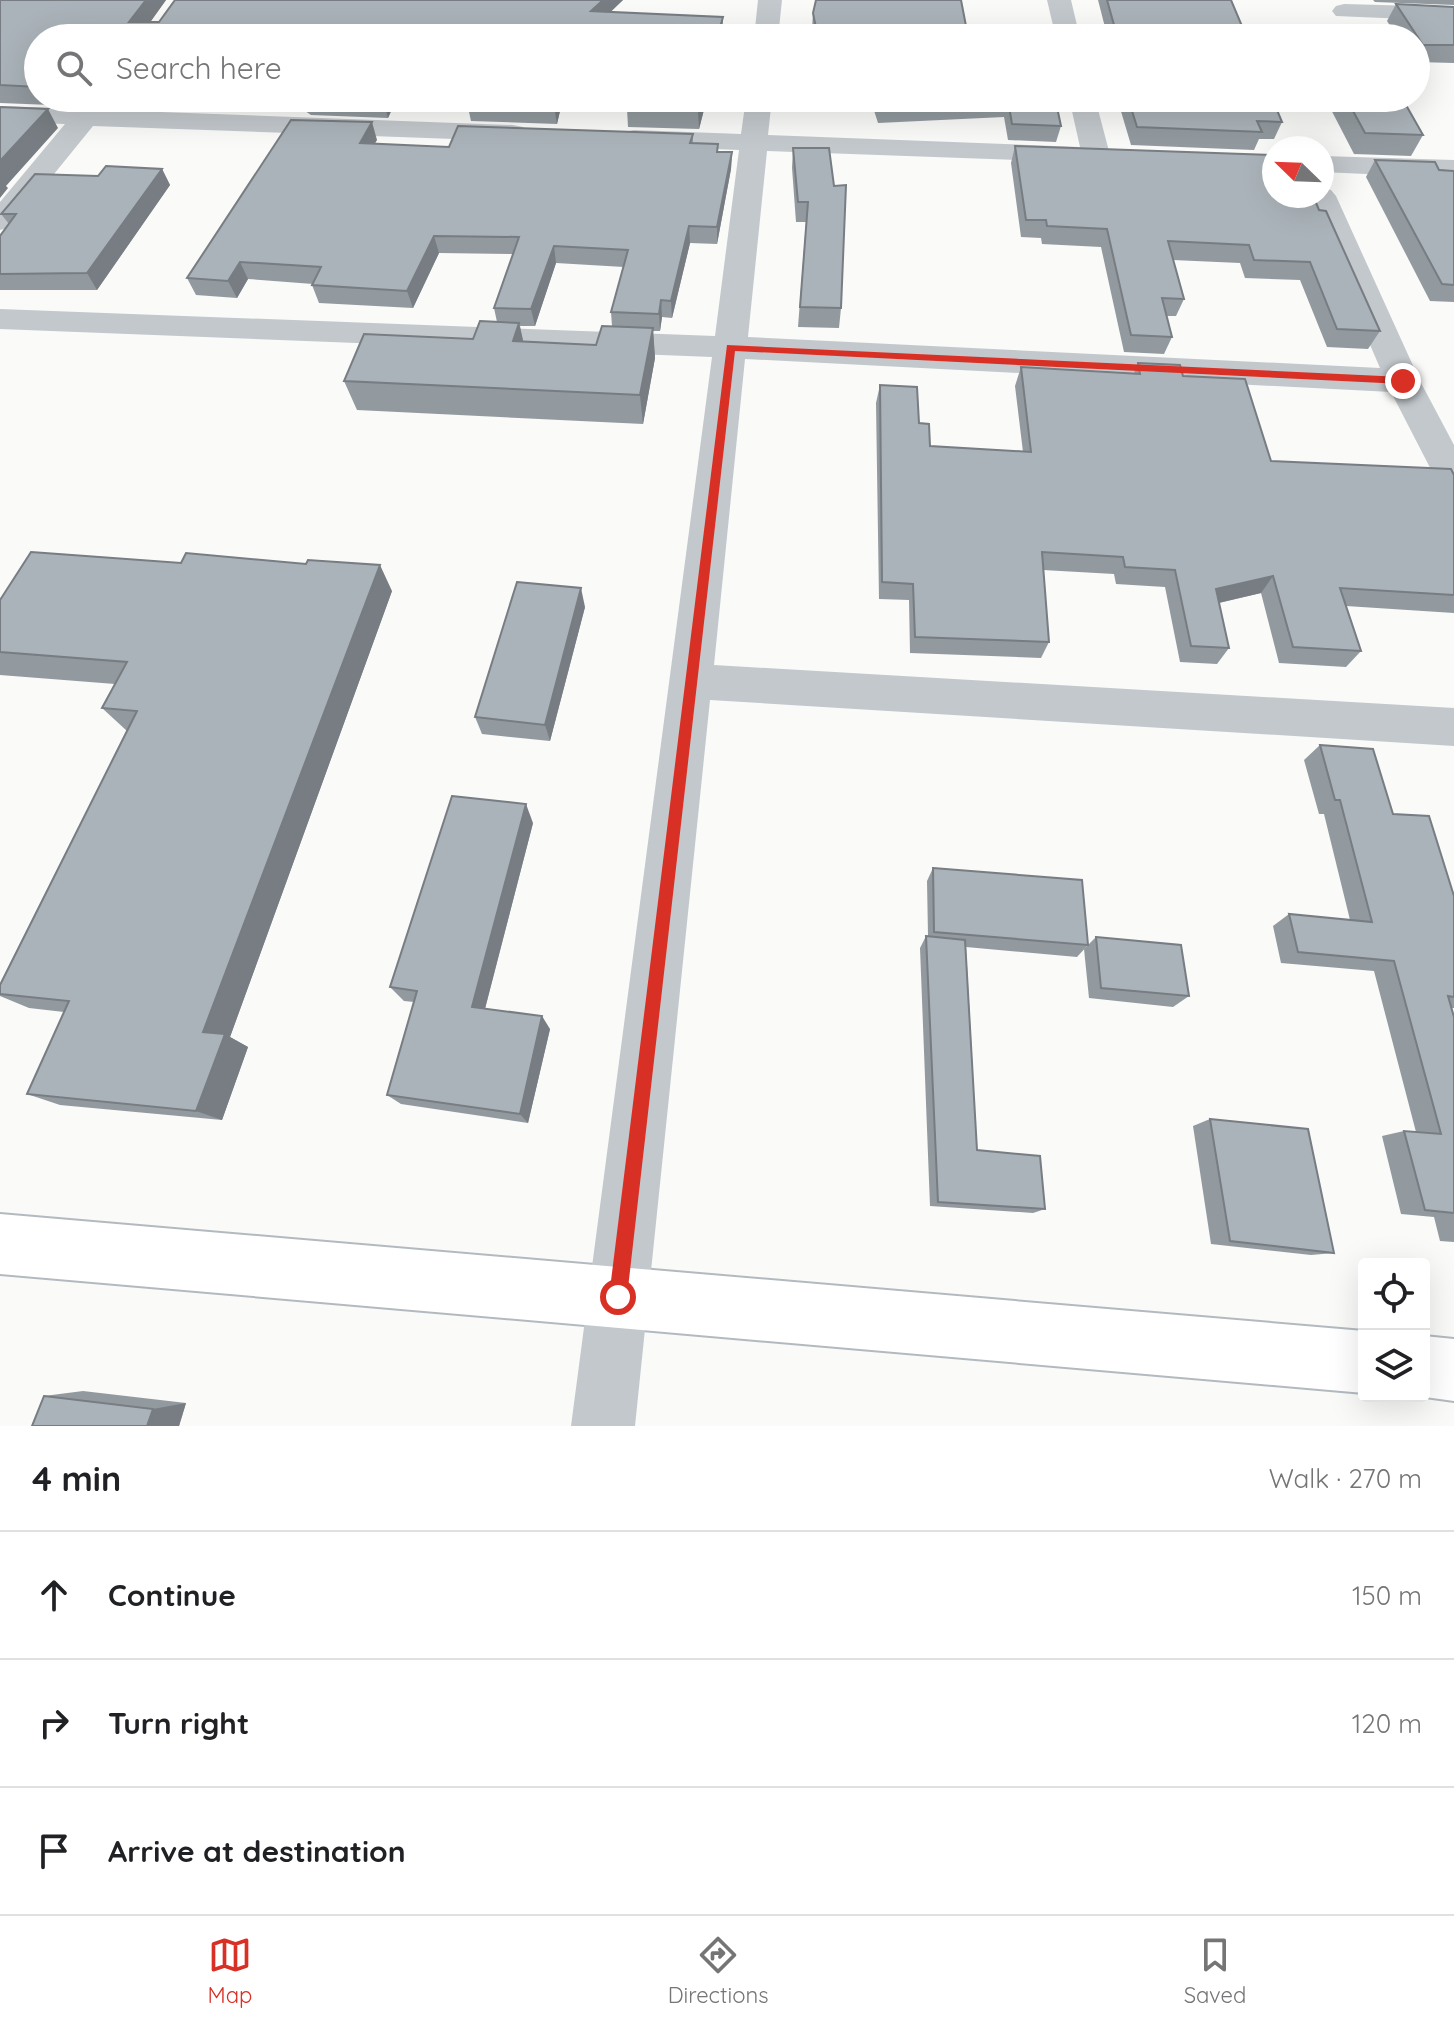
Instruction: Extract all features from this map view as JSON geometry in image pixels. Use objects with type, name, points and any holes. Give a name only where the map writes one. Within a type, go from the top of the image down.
[{"type":"street","points":[[767,24],[770,0]]},
{"type":"street","points":[[1059,0],[1065,24]]},
{"type":"street","points":[[1341,6],[1454,14]]},
{"type":"street","points":[[1341,6],[1352,24]]},
{"type":"street","points":[[0,114],[31,112]]},
{"type":"street","points":[[0,221],[90,112]]},
{"type":"street","points":[[160,112],[547,135]]},
{"type":"street","points":[[603,1426],[757,112]]},
{"type":"street","points":[[1085,112],[1096,155]]},
{"type":"street","points":[[611,137],[1125,156]]},
{"type":"street","points":[[1334,164],[1439,161]]},
{"type":"street","points":[[1326,208],[1403,381],[1454,480]]},
{"type":"street","points":[[0,319],[730,347],[1403,381]]},
{"type":"street","points":[[690,681],[1454,727]]},
{"type":"street","points":[[0,1244],[1358,1361]]},
{"type":"street","points":[[1430,1368],[1454,1370]]},
{"type":"building","points":[[0,0],[146,0],[129,22],[159,22],[175,0],[603,0],[591,11],[723,17],[721,24],[24,24],[24,86],[0,85]]},
{"type":"building","points":[[816,0],[961,0],[966,24],[815,24],[813,13]]},
{"type":"building","points":[[1107,0],[1231,0],[1241,24],[1114,24]]},
{"type":"building","points":[[1396,4],[1454,7],[1454,45],[1430,45],[1430,24],[1409,24]]},
{"type":"building","points":[[0,107],[45,112],[0,161]]},
{"type":"building","points":[[1010,112],[1058,112],[1061,126],[1012,124]]},
{"type":"building","points":[[1132,112],[1278,112],[1282,122],[1257,121],[1262,132],[1137,127]]},
{"type":"building","points":[[1354,112],[1410,112],[1423,135],[1365,133]]},
{"type":"building","points":[[291,120],[372,122],[360,143],[449,147],[458,126],[693,134],[690,143],[718,144],[717,152],[732,152],[717,227],[689,226],[671,301],[661,300],[659,314],[611,312],[628,250],[554,246],[531,309],[494,308],[519,237],[434,236],[407,291],[312,285],[321,267],[240,262],[228,281],[187,278]]},
{"type":"building","points":[[1015,146],[1262,155],[1262,208],[1318,208],[1326,211],[1380,331],[1337,329],[1310,262],[1254,260],[1249,245],[1168,241],[1184,299],[1162,298],[1172,337],[1131,335],[1107,229],[1047,226],[1046,220],[1026,220]]},
{"type":"building","points":[[793,148],[829,148],[834,186],[846,185],[841,308],[800,307],[808,202],[798,202]]},
{"type":"building","points":[[1375,160],[1435,162],[1439,170],[1454,171],[1454,285],[1442,284]]},
{"type":"building","points":[[106,166],[162,169],[87,273],[0,274],[0,236],[16,214],[1,214],[35,174],[98,176]]},
{"type":"building","points":[[480,321],[519,323],[513,341],[596,345],[602,326],[653,328],[640,395],[344,381],[364,334],[473,339]]},
{"type":"building","points":[[1138,363],[1180,365],[1183,376],[1245,379],[1271,461],[1451,469],[1454,475],[1454,595],[1340,588],[1361,651],[1293,647],[1273,576],[1216,589],[1229,648],[1191,646],[1175,570],[1125,567],[1123,557],[1042,552],[1049,642],[915,637],[913,584],[882,582],[880,385],[917,387],[919,423],[929,424],[930,446],[1031,452],[1021,367],[1140,374]]},
{"type":"building","points":[[31,552],[181,563],[186,553],[306,564],[308,560],[380,565],[203,1032],[225,1034],[196,1111],[27,1094],[69,1001],[0,994],[0,985],[137,711],[102,708],[127,662],[0,652],[0,600]]},
{"type":"building","points":[[517,582],[581,588],[545,725],[475,717]]},
{"type":"building","points":[[1320,745],[1373,749],[1393,814],[1429,816],[1454,896],[1454,997],[1448,996],[1454,1017],[1454,1213],[1425,1210],[1404,1131],[1441,1134],[1394,961],[1298,952],[1289,914],[1372,922],[1340,800],[1335,800]]},
{"type":"building","points":[[452,796],[526,804],[472,1007],[542,1016],[520,1114],[387,1095],[417,991],[390,987]]},
{"type":"building","points":[[933,868],[1082,880],[1088,945],[934,932]]},
{"type":"building","points":[[926,936],[965,940],[977,1150],[1040,1156],[1045,1209],[938,1202]]},
{"type":"building","points":[[1096,937],[1181,945],[1189,996],[1101,988]]},
{"type":"building","points":[[1210,1119],[1308,1129],[1334,1253],[1230,1241]]},
{"type":"building","points":[[44,1396],[153,1409],[147,1426],[32,1426]]},
{"type":"route","points":[[618,1297],[730,347],[1403,381]]}]
